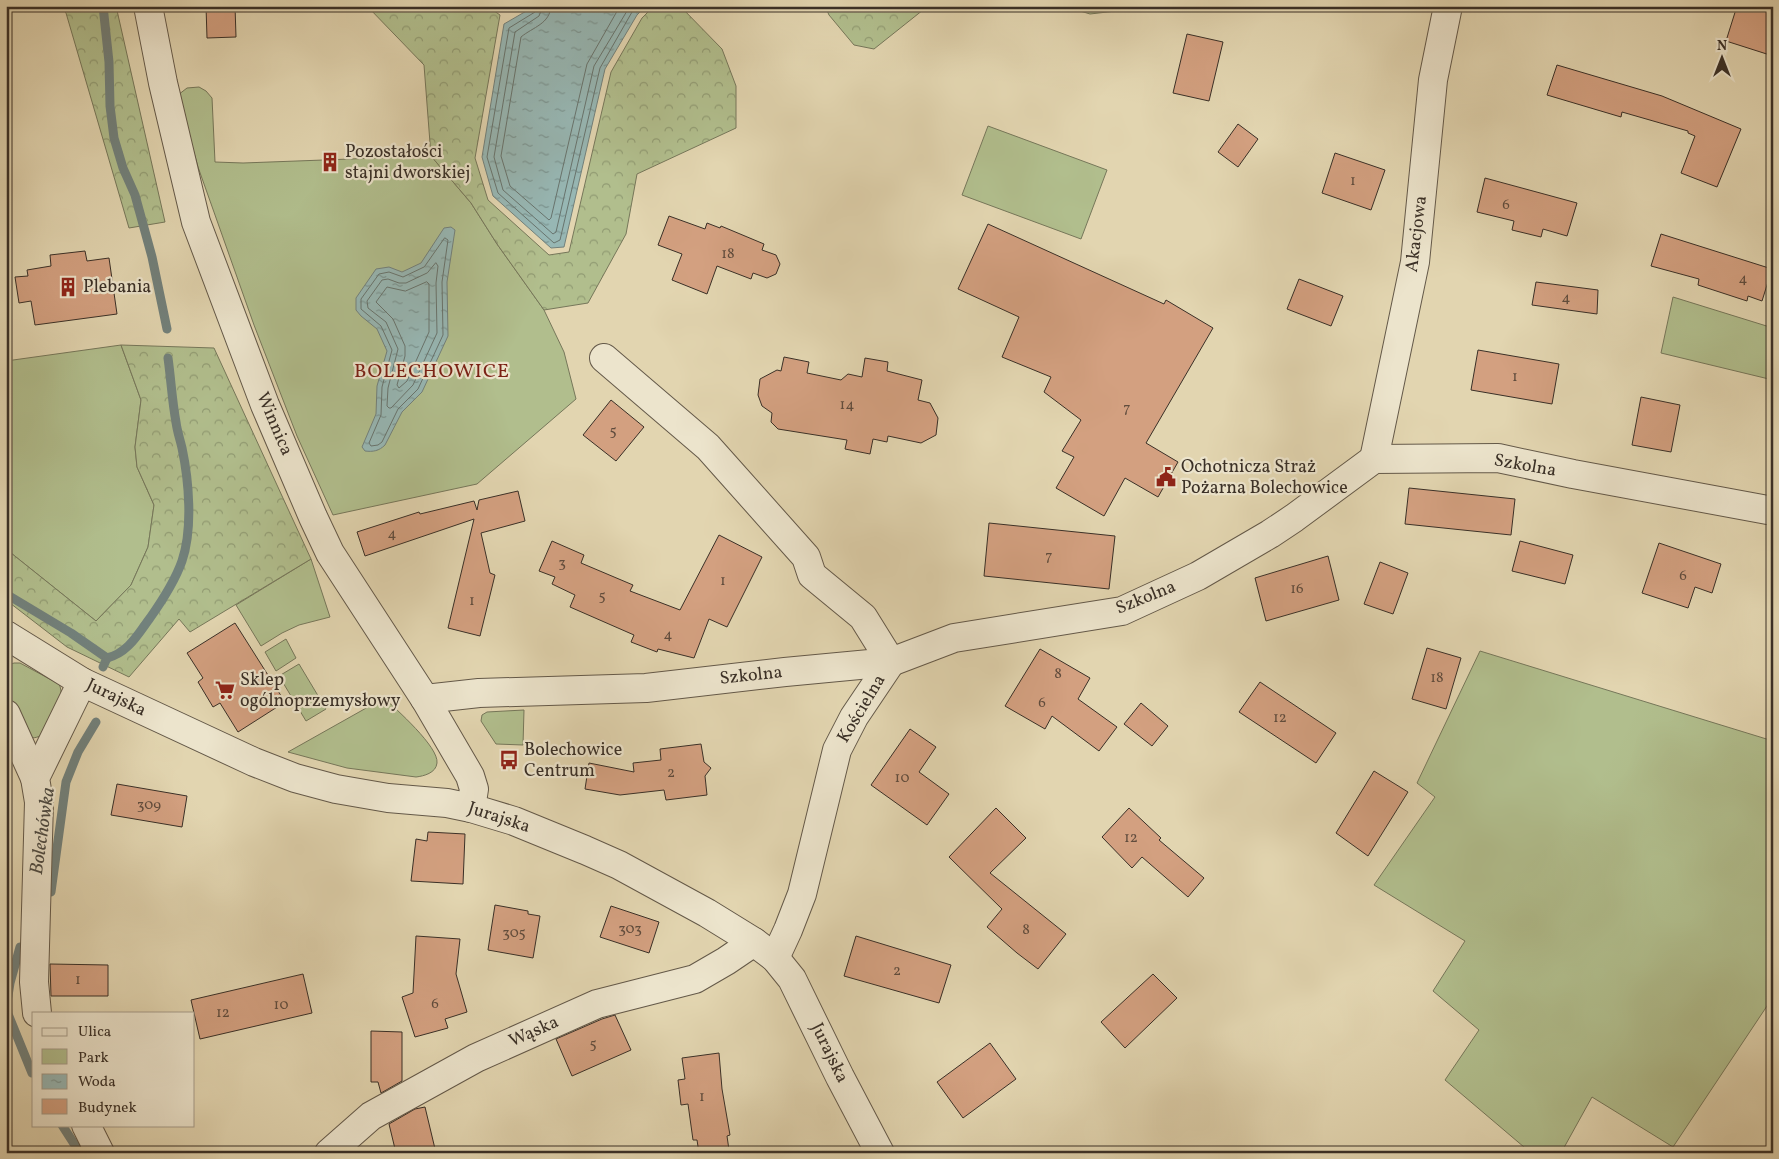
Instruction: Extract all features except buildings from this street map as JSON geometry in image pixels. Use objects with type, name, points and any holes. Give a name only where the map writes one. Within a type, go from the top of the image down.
[{"type":"street","name":"Winnica","points":[[148,6],[163,83],[196,222],[265,405],[330,553],[426,699],[470,776],[474,789],[471,808]]},
{"type":"street","name":"Akacjowa","points":[[1374,459],[1416,262],[1433,80],[1448,6]]},
{"type":"street","name":"Kościelna","points":[[604,358],[708,447],[806,557],[812,575],[863,618],[891,662],[854,717],[837,750],[802,894],[788,930],[764,950]]},
{"type":"street","name":"Szkolna","points":[[426,699],[479,693],[646,688],[891,662],[954,638],[1122,611],[1198,576],[1270,534],[1374,459],[1498,458],[1572,474],[1773,511]]},
{"type":"street","name":"Jurajska","points":[[6,635],[82,682],[254,762],[295,778],[388,798],[447,803],[471,808],[542,832],[611,861],[670,892],[764,950],[792,979],[880,1153]]},
{"type":"street","points":[[35,778],[82,682]]},
{"type":"street","points":[[6,714],[35,778],[39,802],[34,982],[37,1012]]},
{"type":"street","name":"Wąska","points":[[328,1153],[371,1116],[476,1058],[597,1004],[695,978],[726,961],[764,950]]},
{"type":"street","points":[[86,1126],[100,1153]]},
{"type":"green space","points":[[60,6],[116,6],[165,222],[129,228],[66,13]]},
{"type":"green space","points":[[367,6],[487,6],[500,15],[475,158],[488,200],[549,255],[569,252],[611,72],[642,18],[654,6],[680,6],[722,49],[736,86],[736,128],[637,174],[626,234],[588,303],[544,310],[497,244],[471,203],[431,156],[424,65]]},
{"type":"green space","points":[[825,6],[928,6],[874,49],[854,45],[829,15]]},
{"type":"green space","points":[[1064,6],[1133,6],[1133,9],[1090,14]]},
{"type":"green space","points":[[199,87],[212,98],[215,162],[243,163],[431,156],[471,203],[497,244],[544,310],[564,352],[576,399],[477,484],[333,515],[297,436],[254,325],[198,167],[178,95],[187,88]]},
{"type":"green space","points":[[988,126],[1107,170],[1081,239],[962,195]]},
{"type":"green space","points":[[1673,297],[1773,328],[1773,380],[1661,353]]},
{"type":"green space","points":[[121,345],[141,400],[135,447],[137,467],[154,505],[148,547],[131,585],[96,621],[6,549],[6,361]]},
{"type":"green space","points":[[121,345],[214,348],[311,559],[190,632],[179,619],[129,677],[67,647],[6,600],[6,549],[96,621],[131,585],[148,547],[154,505],[137,467],[135,447],[141,400]]},
{"type":"green space","points":[[311,559],[330,617],[299,625],[261,646],[236,605]]},
{"type":"green space","points":[[286,639],[296,658],[276,671],[265,652]]},
{"type":"green space","points":[[1480,651],[1773,741],[1773,997],[1673,1147],[1592,1097],[1561,1153],[1531,1153],[1445,1080],[1479,1030],[1433,991],[1465,941],[1374,885],[1435,797],[1417,783]]},
{"type":"green space","points":[[20,663],[59,684],[61,690],[61,697],[56,710],[42,735],[37,737],[29,738],[22,734],[6,700],[6,666]]},
{"type":"green space","points":[[299,664],[326,709],[306,721],[279,676]]},
{"type":"green space","points":[[384,698],[416,729],[436,756],[436,766],[429,773],[416,777],[347,768],[288,752]]},
{"type":"green space","points":[[524,710],[523,745],[496,744],[481,721],[482,715],[487,712]]},
{"type":"water","points":[[535,6],[646,6],[637,15],[605,69],[564,247],[551,248],[493,196],[482,157],[504,24]]},
{"type":"water","points":[[451,227],[455,230],[447,282],[448,336],[422,392],[402,412],[385,445],[376,451],[365,451],[362,447],[376,414],[377,386],[387,351],[377,329],[356,310],[356,298],[376,269],[389,267],[402,272],[421,263],[444,228]]},
{"type":"waterway","points":[[103,6],[114,138],[123,168],[135,195],[152,257],[167,329]]},
{"type":"waterway","points":[[107,658],[114,656],[127,647],[164,598],[182,561],[188,534],[188,490],[182,448],[177,429],[168,358]]},
{"type":"waterway","name":"Bolechówka","points":[[6,594],[71,633],[107,658],[103,667]]},
{"type":"waterway","name":"Bolechówka","points":[[51,892],[66,782],[78,752],[96,722]]},
{"type":"waterway","name":"Bolechówka","points":[[20,947],[10,983],[7,1002],[8,1014],[32,1073]]},
{"type":"waterway","name":"Bolechówka","points":[[63,1126],[80,1153]]},
{"type":"place","name":"Pozostałości stajni dworskiej","points":[[330,162]]},
{"type":"place","name":"Plebania","points":[[68,287]]},
{"type":"place","name":"Ochotnicza Straż Pożarna Bolechowice","points":[[1166,477]]},
{"type":"place","name":"Sklep ogólnoprzemysłowy","points":[[225,690]]},
{"type":"place","name":"Bolechowice Centrum","points":[[509,760]]},
{"type":"district","name":"BOLECHOWICE","points":[[432,372]]}]
